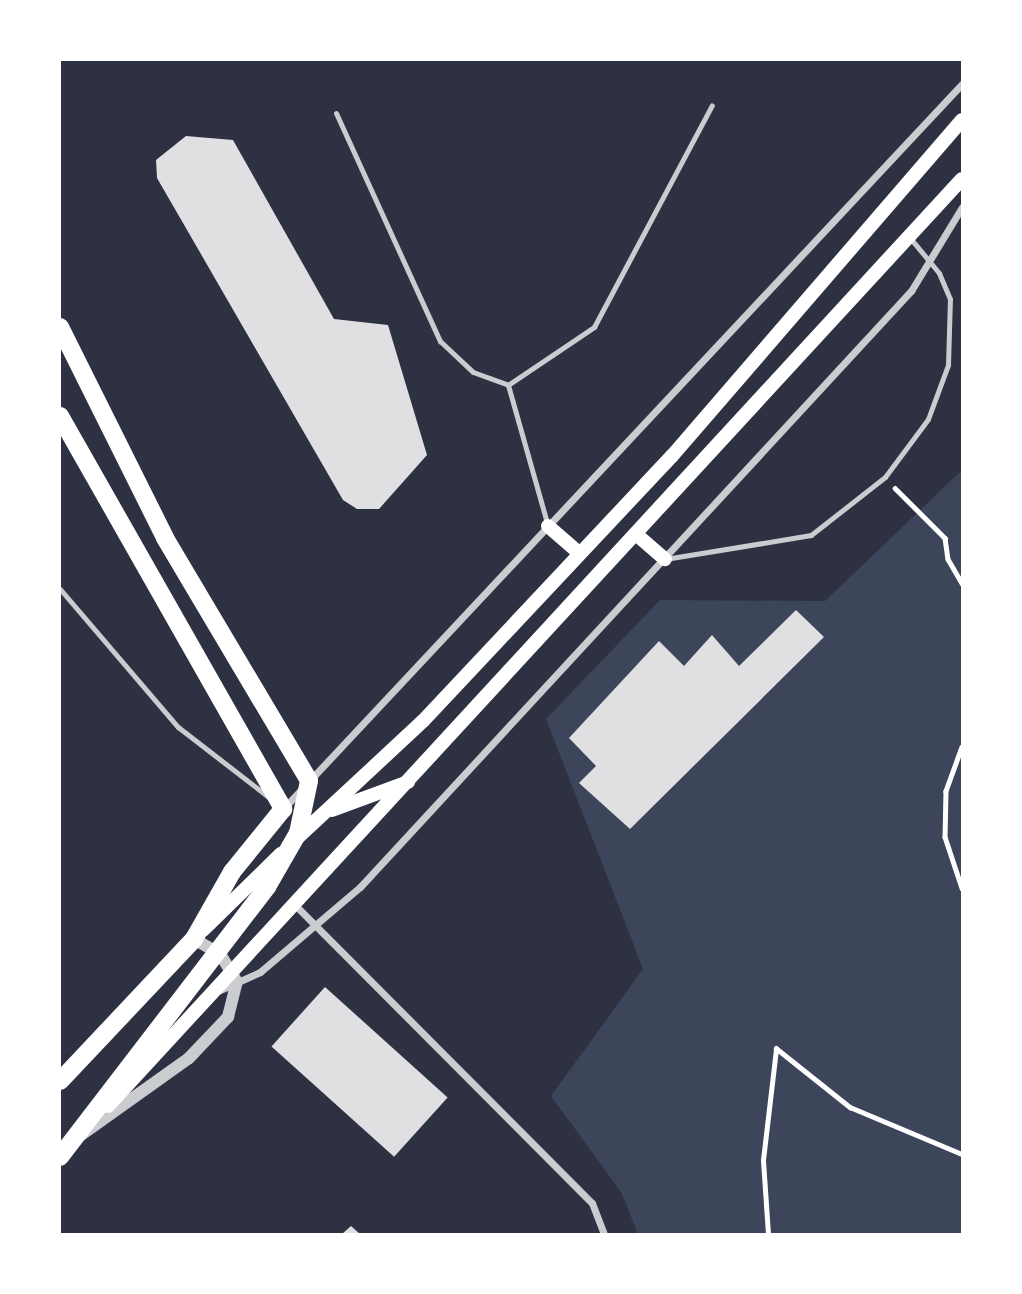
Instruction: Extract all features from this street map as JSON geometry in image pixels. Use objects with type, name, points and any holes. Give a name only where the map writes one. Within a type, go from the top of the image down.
[{"type":"main road","points":[[60,1081],[194,939],[293,841],[423,721],[807,306],[962,120]]},
{"type":"main road","points":[[60,1157],[210,995],[235,976],[293,904],[413,780],[911,239],[962,179]]},
{"type":"main road","points":[[60,327],[165,538],[309,780],[293,841],[217,951],[138,1049],[81,1136]]},
{"type":"main road","points":[[60,416],[283,809],[301,817],[324,813],[413,780]]},
{"type":"main road","points":[[548,526],[578,552]]},
{"type":"main road","points":[[637,535],[665,559]]},
{"type":"main road","points":[[194,939],[232,872],[283,809]]},
{"type":"street","points":[[283,809],[962,84]]},
{"type":"street","points":[[235,976],[316,928],[665,559],[932,264],[962,207]]},
{"type":"street","points":[[293,904],[592,1203],[604,1234]]},
{"type":"street","points":[[81,1136],[189,1058],[228,1017],[235,976],[217,951],[194,939]]},
{"type":"lane","points":[[508,385],[594,327],[712,105]]},
{"type":"lane","points":[[336,113],[440,341],[473,373],[508,385]]},
{"type":"lane","points":[[665,559],[811,536],[885,477],[928,419],[948,365],[950,299],[932,264],[911,239]]},
{"type":"lane","points":[[508,385],[548,526]]},
{"type":"lane","points":[[60,589],[178,727],[283,809]]},
{"type":"path","points":[[885,477],[945,538],[961,578]]},
{"type":"path","points":[[962,747],[946,791],[945,837],[962,888]]},
{"type":"path","points":[[768,1234],[763,1160],[776,1048],[850,1107],[962,1154]]},
{"type":"shaded area","points":[[962,470],[962,1234],[638,1234],[621,1192],[551,1096],[643,969],[546,719],[660,600],[825,601]]},
{"type":"building","points":[[186,136],[233,140],[334,319],[388,325],[427,455],[379,509],[357,509],[343,500],[157,178],[156,160]]},
{"type":"building","points":[[796,610],[824,637],[630,829],[579,783],[596,766],[569,738],[659,641],[684,666],[712,635],[739,666]]},
{"type":"building","points":[[325,987],[448,1097],[394,1157],[271,1046]]},
{"type":"building","points":[[351,1226],[360,1234],[342,1234]]}]
